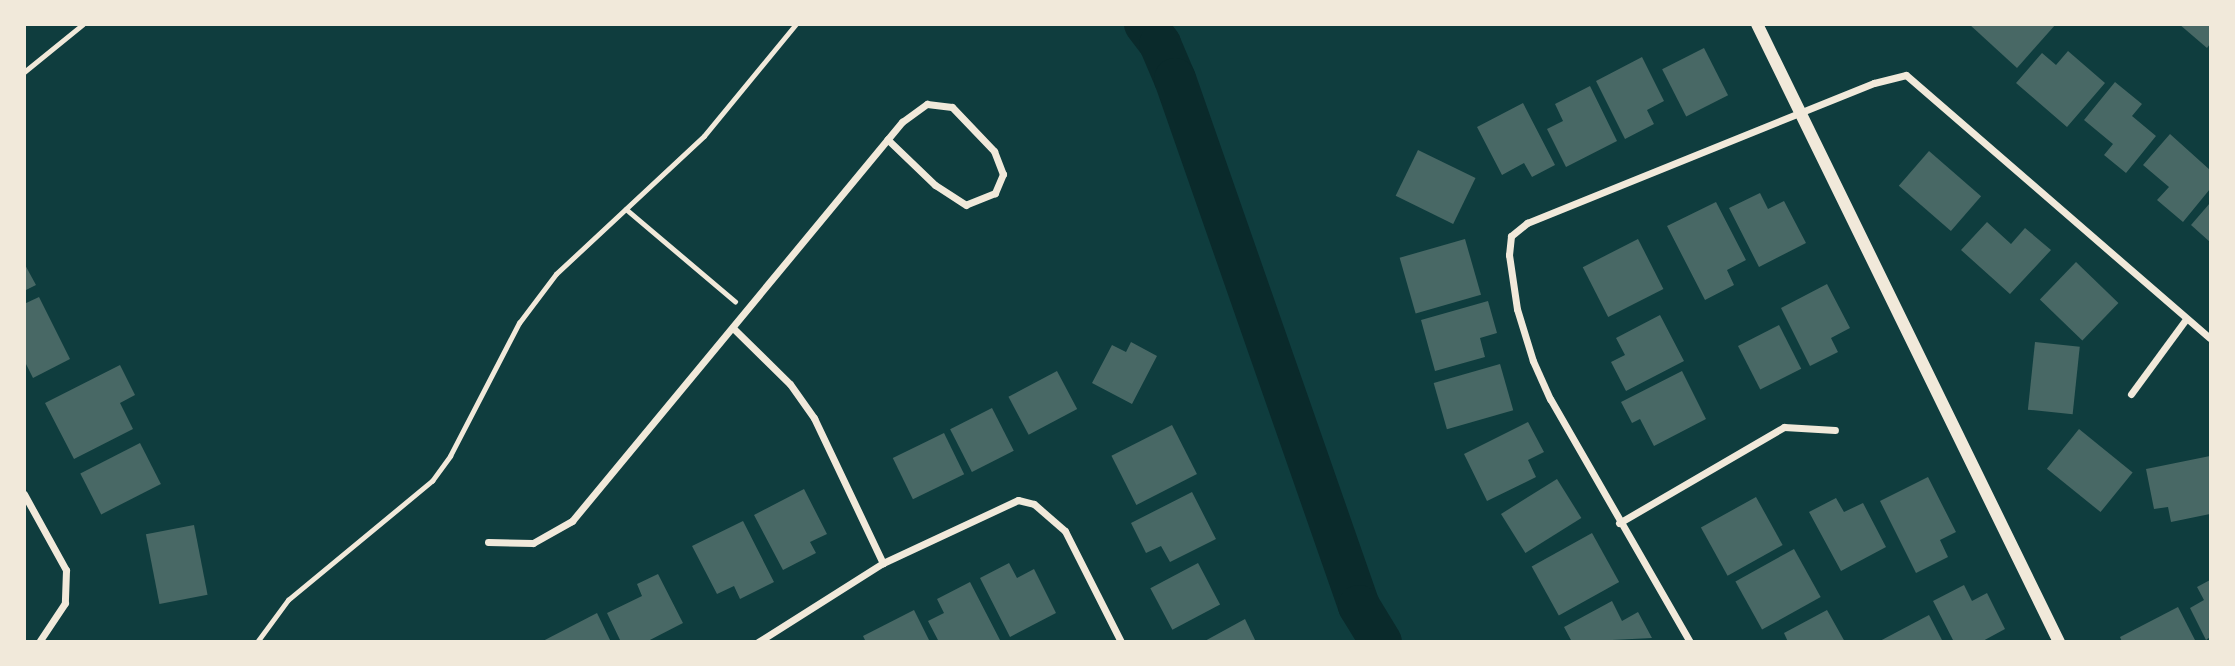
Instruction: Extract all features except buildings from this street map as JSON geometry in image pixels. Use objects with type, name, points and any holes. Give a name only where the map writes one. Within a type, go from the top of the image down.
[{"type":"street","points":[[1757,24],[2059,642]]},
{"type":"street","points":[[1690,642],[1619,523],[1533,361],[1517,309],[1509,255],[1511,236],[1527,223],[1801,113],[1906,75],[2210,338]]},
{"type":"street","points":[[488,542],[533,543],[572,521],[734,329],[887,139],[927,104],[953,107],[994,151],[1003,174],[995,193],[965,205],[935,185],[887,139]]},
{"type":"street","points":[[2131,394],[2186,319]]},
{"type":"street","points":[[734,329],[790,384],[834,455],[883,563]]},
{"type":"street","points":[[1619,523],[1784,427],[1835,430]]},
{"type":"street","points":[[24,494],[66,570],[65,603],[40,642]]},
{"type":"street","points":[[758,642],[883,563],[1018,500],[1034,503],[1065,531],[1122,642]]},
{"type":"lane","points":[[24,72],[82,24]]},
{"type":"path","points":[[257,642],[288,600],[432,481],[450,456],[519,323],[556,274],[704,136],[796,24]]},
{"type":"path","points":[[626,209],[748,312]]},
{"type":"waterway","points":[[1145,24],[1160,44],[1175,79],[1359,606],[1381,642]]}]
